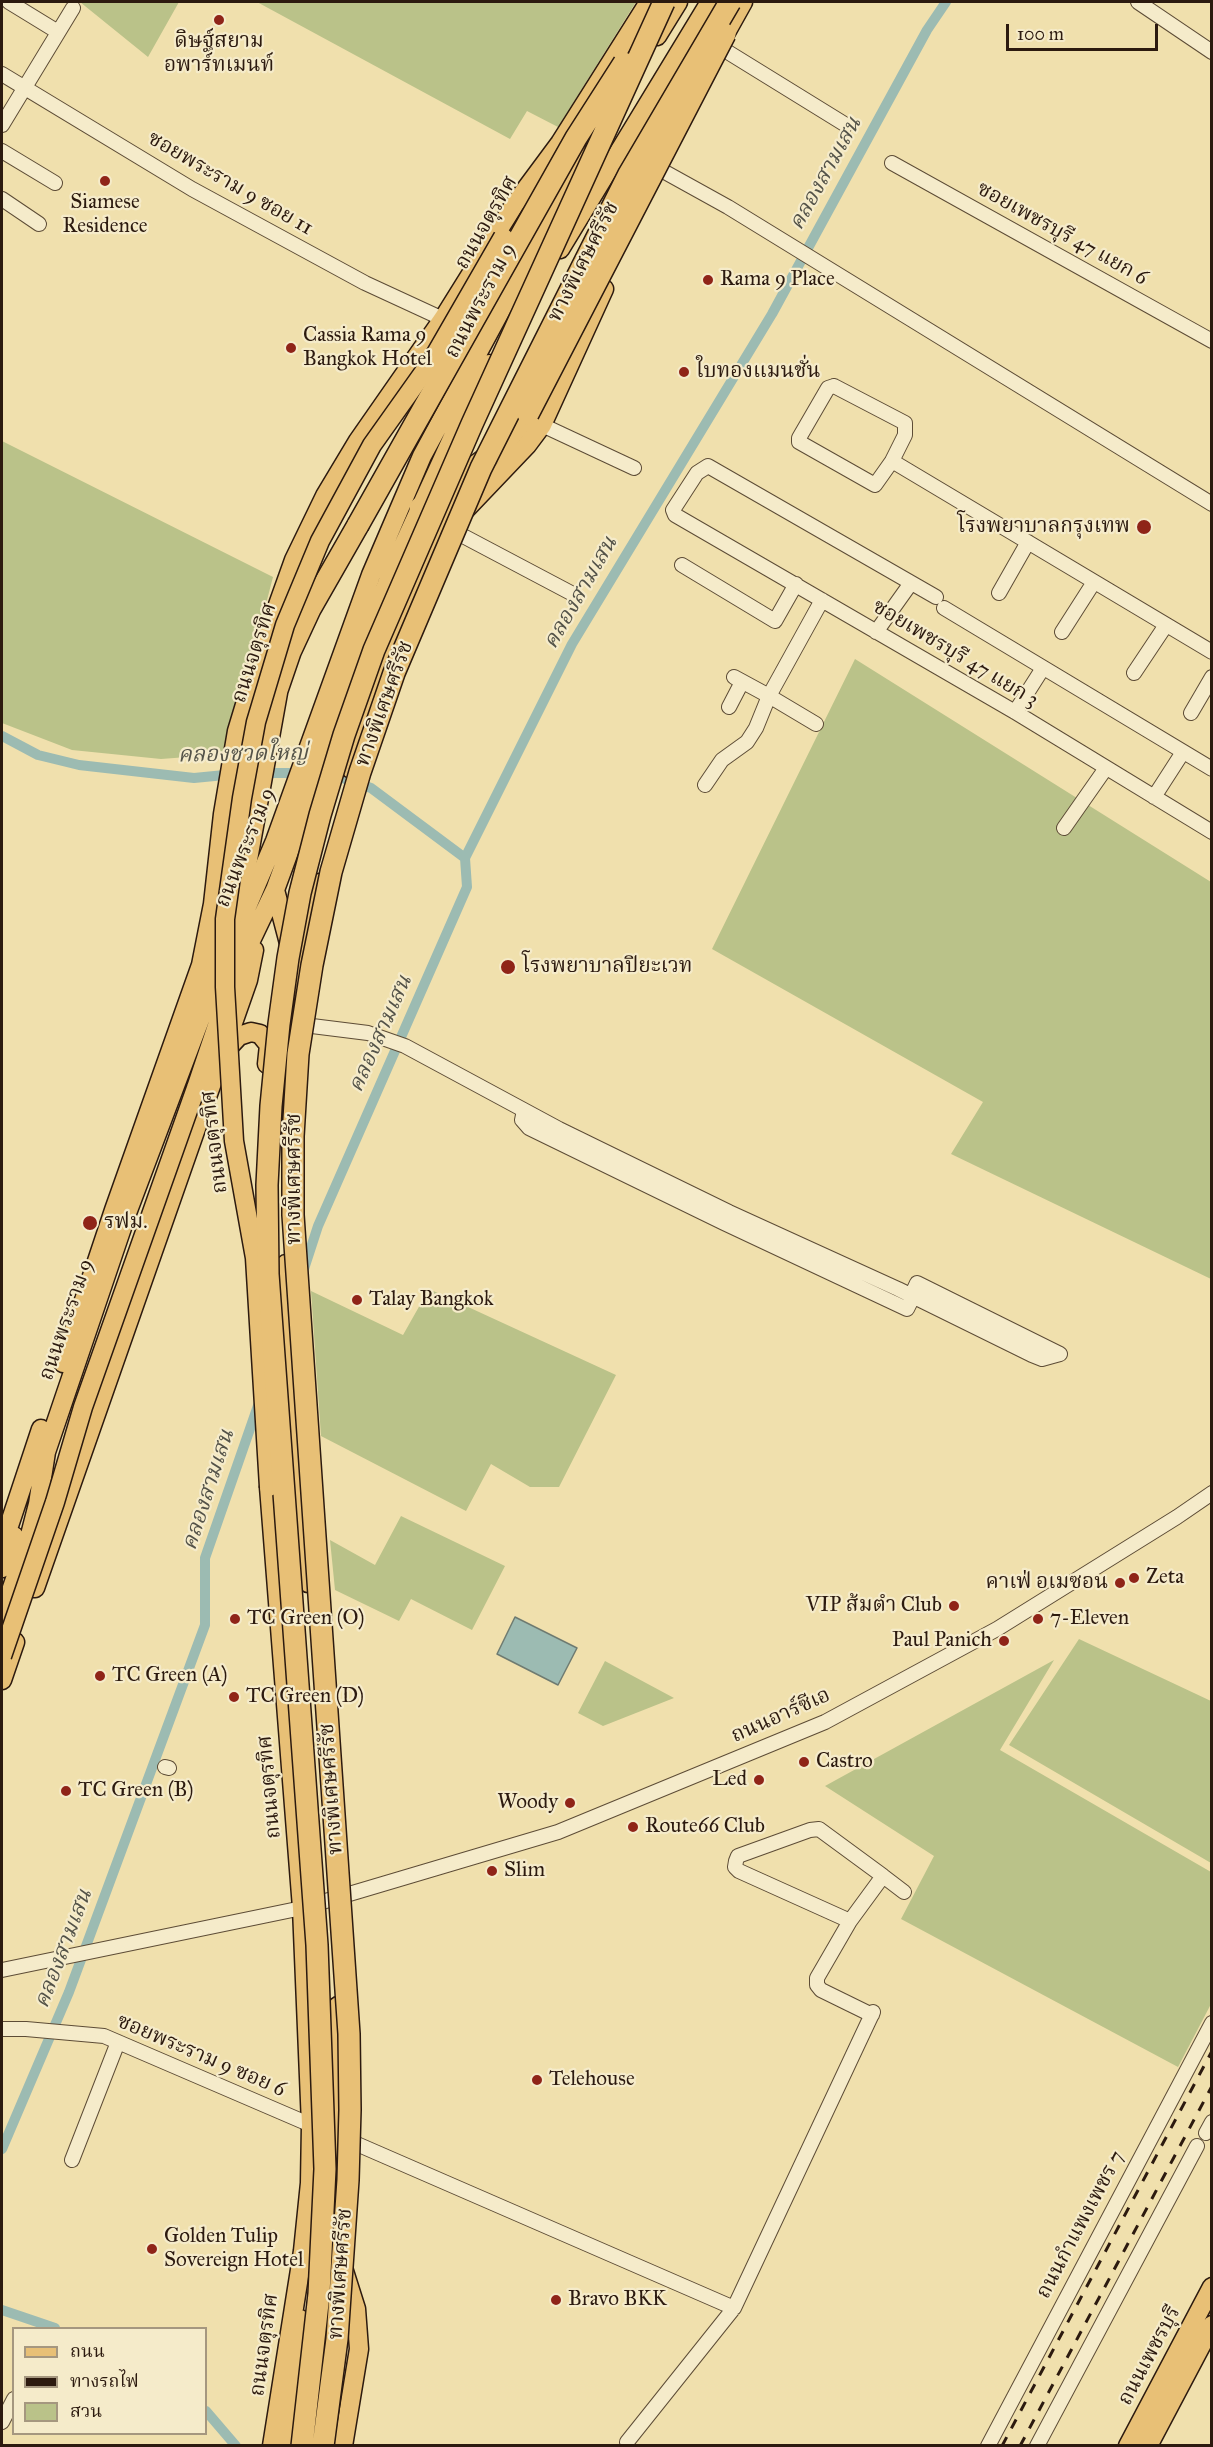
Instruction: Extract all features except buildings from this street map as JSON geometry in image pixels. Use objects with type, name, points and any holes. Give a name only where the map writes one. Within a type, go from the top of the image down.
[{"type":"highway","points":[[205,1005],[245,867],[277,690],[290,652],[310,609],[576,138],[664,2]]},
{"type":"highway","name":"ทางพิเศษศรีรัช","points":[[302,2445],[319,2294],[325,2169],[316,1933],[268,1274],[267,1185],[271,1106],[287,969],[300,893],[320,815],[344,735],[374,650],[477,413],[664,2]]},
{"type":"highway","name":"ทางพิเศษศรีรัช","points":[[323,2445],[337,2339],[348,2180],[350,2110],[346,1980],[298,1316],[293,1215],[293,1136],[298,1054],[312,965],[331,872],[394,673],[481,468],[629,174],[730,2]]},
{"type":"highway","points":[[420,508],[535,420],[742,2]]},
{"type":"highway","points":[[433,544],[466,474]]},
{"type":"main road","name":"ถนนพระราม 9","points":[[2,1547],[201,965],[213,904],[223,814],[237,731],[282,590],[307,530],[352,451],[443,319],[514,205],[560,143],[585,100],[649,2]]},
{"type":"main road","name":"ถนนพระราม 9","points":[[2,1656],[55,1502],[83,1407],[233,978],[287,860],[371,575],[422,456],[479,354],[584,155],[678,2]]},
{"type":"main road","name":"ถนนพระราม 9","points":[[2,1616],[30,1535],[38,1504],[46,1452],[127,1213],[205,1005],[338,691],[461,418],[503,338],[599,187],[710,2]]},
{"type":"main road","points":[[314,2445],[339,2254],[338,1991],[292,1391],[283,1206],[286,1112],[299,979],[311,913],[342,797],[374,693],[433,544],[527,445],[535,420],[663,171],[692,92],[742,2]]},
{"type":"main road","points":[[585,100],[660,30]]},
{"type":"main road","name":"ถนนจตุรทิศ","points":[[272,2445],[303,2251],[310,2183],[311,2125],[302,1908],[269,1487],[255,1258],[234,1141],[225,987],[225,919],[242,798],[256,722],[285,625],[320,541],[372,445],[431,362],[560,143]]},
{"type":"main road","points":[[520,276],[534,267],[540,271],[540,280]]},
{"type":"main road","points":[[443,319],[479,354]]},
{"type":"main road","points":[[201,965],[245,867]]},
{"type":"main road","points":[[275,890],[299,979]]},
{"type":"main road","name":"ถนนพระราม 9","points":[[2,1680],[144,1270],[248,980],[258,926]]},
{"type":"main road","points":[[255,1258],[269,1045],[275,1032],[293,1024]]},
{"type":"main road","points":[[221,1056],[239,1036],[251,1032],[260,1034],[269,1045]]},
{"type":"main road","points":[[127,1213],[138,1145]]},
{"type":"main road","points":[[112,1257],[127,1273],[134,1274],[144,1270]]},
{"type":"main road","points":[[104,1281],[125,1277],[132,1282],[136,1293]]},
{"type":"main road","points":[[2,1568],[46,1452]]},
{"type":"main road","name":"ถนนจตุรทิศ","points":[[286,2445],[299,2346],[303,2251]]},
{"type":"main road","points":[[339,2254],[356,2308],[359,2349],[344,2445]]},
{"type":"main road","name":"ถนนเพชรบุรี","points":[[1148,2445],[1205,2332],[1212,2287]]},
{"type":"main road","name":"ถนนเพชรบุรี","points":[[1128,2445],[1205,2332]]},
{"type":"street","points":[[9,2],[58,32]]},
{"type":"street","points":[[1138,2],[1212,52]]},
{"type":"street","points":[[2,124],[73,8]]},
{"type":"street","points":[[718,46],[846,125]]},
{"type":"street","name":"ซอยพระราม 9 ซอย 11","points":[[2,74],[192,189],[364,283],[443,319]]},
{"type":"street","points":[[2,152],[55,183]]},
{"type":"street","name":"ซอยเพชรบุรี 47 แยก 6","points":[[891,163],[1212,341]]},
{"type":"street","points":[[663,171],[728,207],[1212,504]]},
{"type":"street","points":[[2,200],[39,224]]},
{"type":"street","points":[[834,386],[905,423],[905,435],[892,461],[878,484],[873,485],[799,442],[799,438],[828,388],[834,386]]},
{"type":"street","points":[[535,420],[634,468]]},
{"type":"street","points":[[892,461],[1212,652]]},
{"type":"street","name":"ซอยเพชรบุรี 47 แยก 3","points":[[911,583],[708,466],[697,473],[673,510],[675,516],[1015,712],[1212,832]]},
{"type":"street","points":[[448,528],[571,593]]},
{"type":"street","points":[[999,593],[1028,542]]},
{"type":"street","points":[[682,565],[775,621],[795,584]]},
{"type":"street","points":[[1062,632],[1094,582]]},
{"type":"street","points":[[876,632],[911,583],[1043,668],[1212,769]]},
{"type":"street","points":[[705,785],[722,760],[747,742],[756,728],[769,696],[822,600]]},
{"type":"street","points":[[1134,673],[1166,625]]},
{"type":"street","points":[[1015,712],[1043,668]]},
{"type":"street","points":[[1191,713],[1212,677]]},
{"type":"street","points":[[729,707],[738,679],[816,724]]},
{"type":"street","points":[[1154,797],[1183,752]]},
{"type":"street","points":[[1064,828],[1106,768]]},
{"type":"street","points":[[293,1024],[361,1031],[405,1046],[524,1110],[593,1153],[726,1218],[1042,1359],[1060,1354],[917,1283],[910,1300]]},
{"type":"street","name":"ถนนอาร์ซีเอ","points":[[2,1970],[302,1908],[558,1832],[825,1722],[997,1629],[1212,1493]]},
{"type":"street","points":[[850,1921],[739,1871],[735,1867],[738,1857],[810,1830],[819,1829],[904,1892]]},
{"type":"street","points":[[627,2442],[734,2308],[873,2013],[820,1990],[817,1978],[850,1921],[883,1876]]},
{"type":"street","name":"ถนนกำแพงเพชร 7","points":[[988,2445],[1212,2024]]},
{"type":"street","name":"ซอยพระราม 9 ซอย 6","points":[[2,2029],[26,2028],[104,2036],[311,2125]]},
{"type":"street","points":[[72,2160],[118,2042]]},
{"type":"street","points":[[339,2136],[734,2308]]},
{"type":"street","points":[[1037,2445],[1197,2146]]},
{"type":"street","points":[[2,2422],[12,2403]]},
{"type":"green space","points":[[80,2],[179,2],[148,57]]},
{"type":"green space","points":[[257,2],[636,2],[558,127],[527,111],[510,139]]},
{"type":"green space","points":[[2,441],[273,577],[227,754],[161,759],[72,750],[2,723]]},
{"type":"green space","points":[[855,659],[1211,882],[1211,1279],[951,1154],[983,1102],[712,949]]},
{"type":"green space","points":[[429,1289],[616,1375],[559,1487],[530,1487],[491,1464],[466,1511],[321,1436],[311,1291],[403,1335]]},
{"type":"green space","points":[[401,1516],[505,1566],[472,1630],[411,1599],[399,1621],[335,1590],[330,1540],[375,1565]]},
{"type":"green space","points":[[1079,1639],[1211,1701],[1211,1863],[1009,1745]]},
{"type":"green space","points":[[1054,1660],[1000,1750],[1211,1872],[1211,2004],[1178,2067],[901,1919],[934,1856],[825,1786]]},
{"type":"green space","points":[[605,1661],[674,1698],[603,1726],[578,1713]]},
{"type":"water","points":[[515,1617],[577,1648],[558,1685],[497,1654]]},
{"type":"waterway","name":"คลองสามเสน","points":[[303,1272],[318,1226],[467,887],[465,858],[572,644],[772,314],[927,30],[946,2]]},
{"type":"waterway","name":"คลองชวดใหญ่","points":[[2,736],[38,755],[79,765],[194,778],[235,774]]},
{"type":"waterway","name":"คลองชวดใหญ่","points":[[259,773],[303,773]]},
{"type":"waterway","name":"คลองชวดใหญ่","points":[[331,774],[371,788],[465,858]]},
{"type":"waterway","name":"คลองสามเสน","points":[[2,2149],[69,1992],[205,1625],[205,1558],[260,1400]]},
{"type":"waterway","points":[[2,2310],[52,2327]]},
{"type":"waterway","points":[[207,2412],[236,2446]]},
{"type":"railway","points":[[1002,2446],[1212,2051]]},
{"type":"railway","points":[[1020,2446],[1212,2086]]},
{"type":"place","name":"ดิษฐ์สยาม อพาร์ทเมนท์","points":[[219,20]]},
{"type":"place","name":"Siamese Residence","points":[[105,181]]},
{"type":"place","name":"Rama 9 Place","points":[[708,280]]},
{"type":"place","name":"Cassia Rama 9 Bangkok Hotel","points":[[291,348]]},
{"type":"place","name":"ใบทองแมนชั่น","points":[[684,372]]},
{"type":"place","name":"โรงพยาบาลกรุงเทพ","points":[[1144,527]]},
{"type":"place","name":"โรงพยาบาลปิยะเวท","points":[[508,967]]},
{"type":"place","name":"รฟม.","points":[[90,1223]]},
{"type":"place","name":"Talay Bangkok","points":[[357,1300]]},
{"type":"place","name":"Zeta","points":[[1134,1578]]},
{"type":"place","name":"คาเฟ่ อเมซอน","points":[[1120,1583]]},
{"type":"place","name":"VIP ส้มตำ Club","points":[[954,1606]]},
{"type":"place","name":"TC Green (O)","points":[[235,1619]]},
{"type":"place","name":"7-Eleven","points":[[1038,1619]]},
{"type":"place","name":"Paul Panich","points":[[1004,1641]]},
{"type":"place","name":"TC Green (A)","points":[[100,1676]]},
{"type":"place","name":"TC Green (D)","points":[[234,1697]]},
{"type":"place","name":"Castro","points":[[804,1762]]},
{"type":"place","name":"Led","points":[[759,1780]]},
{"type":"place","name":"TC Green (B)","points":[[66,1791]]},
{"type":"place","name":"Woody","points":[[570,1803]]},
{"type":"place","name":"Route66 Club","points":[[633,1827]]},
{"type":"place","name":"Slim","points":[[492,1871]]},
{"type":"place","name":"Telehouse","points":[[537,2080]]},
{"type":"place","name":"Golden Tulip Sovereign Hotel","points":[[152,2249]]},
{"type":"place","name":"Bravo BKK","points":[[556,2300]]}]
